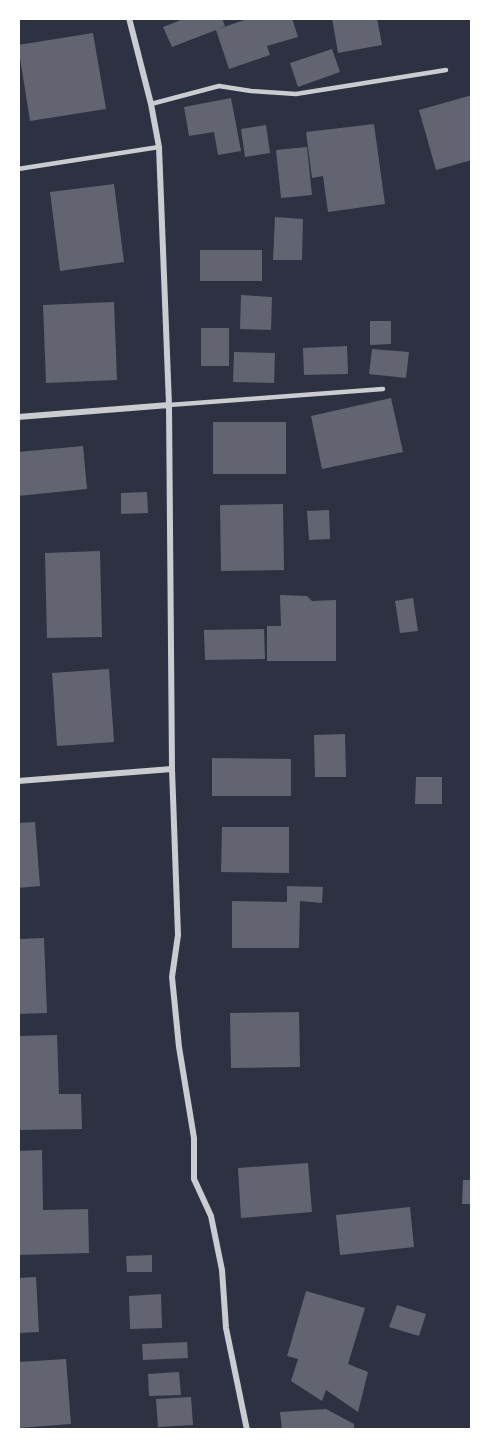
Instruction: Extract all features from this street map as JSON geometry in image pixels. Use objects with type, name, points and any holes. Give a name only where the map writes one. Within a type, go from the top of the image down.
[{"type":"street","points":[[129,18],[151,104],[159,147],[169,405],[172,769],[178,935],[172,977],[178,1047],[194,1137],[194,1179],[211,1216],[222,1270],[226,1328],[248,1430]]},
{"type":"street","points":[[18,417],[169,405]]},
{"type":"street","points":[[18,781],[172,769]]},
{"type":"lane","points":[[151,104],[219,86],[296,94],[446,70]]},
{"type":"lane","points":[[18,169],[159,147]]},
{"type":"lane","points":[[169,405],[382,389]]},
{"type":"building","points":[[186,18],[222,18],[225,26],[218,29],[250,18],[258,20],[292,18],[298,37],[267,46],[270,55],[229,69],[216,30],[172,47],[163,27]]},
{"type":"building","points":[[332,18],[377,18],[382,45],[338,53]]},
{"type":"building","points":[[93,33],[106,109],[30,121],[18,45]]},
{"type":"building","points":[[332,49],[340,72],[298,87],[290,63]]},
{"type":"building","points":[[472,95],[472,160],[436,170],[419,110]]},
{"type":"building","points":[[231,98],[241,151],[218,155],[214,132],[189,136],[184,107]]},
{"type":"building","points":[[374,124],[385,204],[328,212],[323,176],[312,178],[306,132]]},
{"type":"building","points":[[266,125],[270,153],[245,157],[241,129]]},
{"type":"building","points":[[307,147],[312,195],[281,198],[276,150]]},
{"type":"building","points":[[114,184],[124,262],[60,271],[50,192]]},
{"type":"building","points":[[275,217],[303,219],[302,260],[273,260]]},
{"type":"building","points":[[200,250],[262,250],[262,281],[200,281]]},
{"type":"building","points":[[241,295],[272,297],[271,330],[240,329]]},
{"type":"building","points":[[114,302],[117,380],[46,383],[43,305]]},
{"type":"building","points":[[370,321],[391,321],[391,344],[370,345]]},
{"type":"building","points":[[201,328],[229,328],[229,366],[201,366]]},
{"type":"building","points":[[347,346],[348,374],[304,375],[303,348]]},
{"type":"building","points":[[372,349],[409,352],[406,378],[369,374]]},
{"type":"building","points":[[234,352],[275,353],[274,383],[233,382]]},
{"type":"building","points":[[391,398],[403,452],[322,469],[311,416]]},
{"type":"building","points":[[213,422],[286,422],[286,474],[213,474]]},
{"type":"building","points":[[83,446],[87,489],[18,496],[18,452]]},
{"type":"building","points":[[147,492],[148,513],[121,514],[121,493]]},
{"type":"building","points":[[283,504],[284,570],[221,571],[220,505]]},
{"type":"building","points":[[329,510],[330,539],[309,540],[307,511]]},
{"type":"building","points":[[100,551],[102,637],[47,638],[45,553]]},
{"type":"building","points":[[280,595],[307,596],[312,601],[336,600],[336,661],[267,661],[267,626],[281,626]]},
{"type":"building","points":[[413,598],[418,631],[400,633],[395,601]]},
{"type":"building","points":[[264,629],[265,659],[205,660],[204,630]]},
{"type":"building","points":[[109,669],[114,742],[57,746],[52,673]]},
{"type":"building","points":[[345,734],[346,777],[315,777],[314,735]]},
{"type":"building","points":[[212,758],[291,759],[291,796],[212,796]]},
{"type":"building","points":[[416,777],[442,777],[442,804],[415,804]]},
{"type":"building","points":[[35,822],[40,886],[18,888],[18,823]]},
{"type":"building","points":[[222,827],[289,827],[289,873],[221,872]]},
{"type":"building","points":[[287,886],[323,887],[322,903],[300,901],[299,948],[232,948],[232,901],[287,902]]},
{"type":"building","points":[[44,938],[47,1013],[18,1014],[18,939]]},
{"type":"building","points":[[299,1012],[300,1067],[231,1068],[230,1013]]},
{"type":"building","points":[[57,1035],[59,1094],[81,1094],[82,1129],[18,1130],[18,1036]]},
{"type":"building","points":[[42,1150],[43,1210],[88,1209],[89,1253],[18,1255],[18,1151]]},
{"type":"building","points":[[308,1163],[312,1212],[241,1218],[238,1168]]},
{"type":"building","points":[[463,1180],[472,1180],[472,1204],[462,1204]]},
{"type":"building","points":[[410,1207],[414,1247],[340,1255],[336,1215]]},
{"type":"building","points":[[152,1255],[152,1272],[127,1272],[126,1256]]},
{"type":"building","points":[[36,1277],[39,1332],[18,1333],[18,1278]]},
{"type":"building","points":[[306,1291],[365,1308],[348,1364],[368,1372],[358,1412],[326,1390],[322,1401],[291,1381],[298,1359],[287,1356]]},
{"type":"building","points":[[161,1294],[162,1328],[130,1329],[129,1296]]},
{"type":"building","points":[[397,1305],[426,1314],[419,1336],[389,1327]]},
{"type":"building","points":[[187,1342],[188,1358],[143,1360],[142,1344]]},
{"type":"building","points":[[66,1359],[71,1424],[18,1428],[18,1362]]},
{"type":"building","points":[[179,1372],[181,1395],[149,1396],[148,1374]]},
{"type":"building","points":[[191,1397],[193,1425],[158,1427],[156,1399]]},
{"type":"building","points":[[326,1409],[354,1424],[354,1430],[282,1430],[280,1412]]}]
